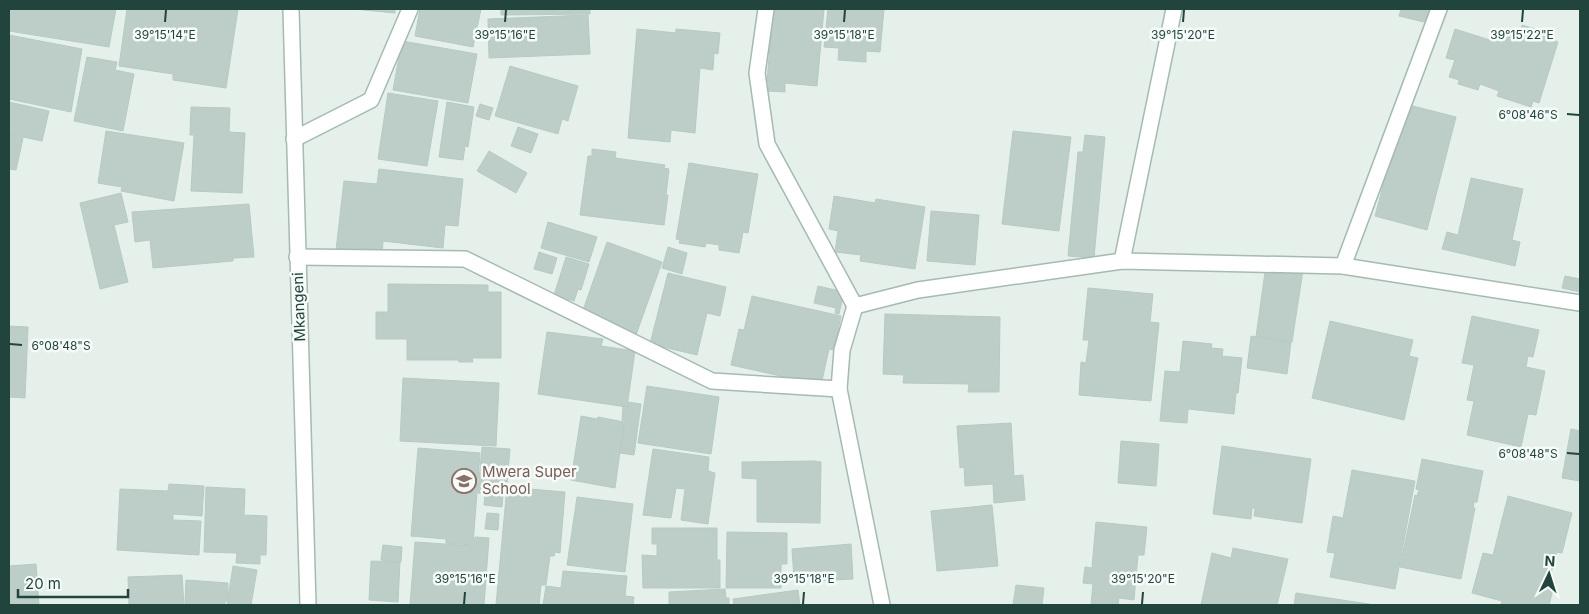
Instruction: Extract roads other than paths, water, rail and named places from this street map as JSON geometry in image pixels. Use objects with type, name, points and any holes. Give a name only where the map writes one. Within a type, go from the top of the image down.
[{"type":"street","name":"Mkangeni","points":[[291,9],[308,605]]},
{"type":"street","points":[[294,139],[371,100],[410,9]]},
{"type":"street","points":[[766,9],[757,73],[767,144],[855,306],[842,350],[839,389],[882,605]]},
{"type":"street","points":[[1122,261],[1174,9]]},
{"type":"street","points":[[1344,266],[1439,9]]},
{"type":"street","points":[[297,257],[465,259],[712,381],[839,389]]},
{"type":"street","points":[[855,306],[918,290],[1122,261],[1344,266],[1580,303]]},
{"type":"place","name":"Mwera Super School","points":[[464,481]]}]
